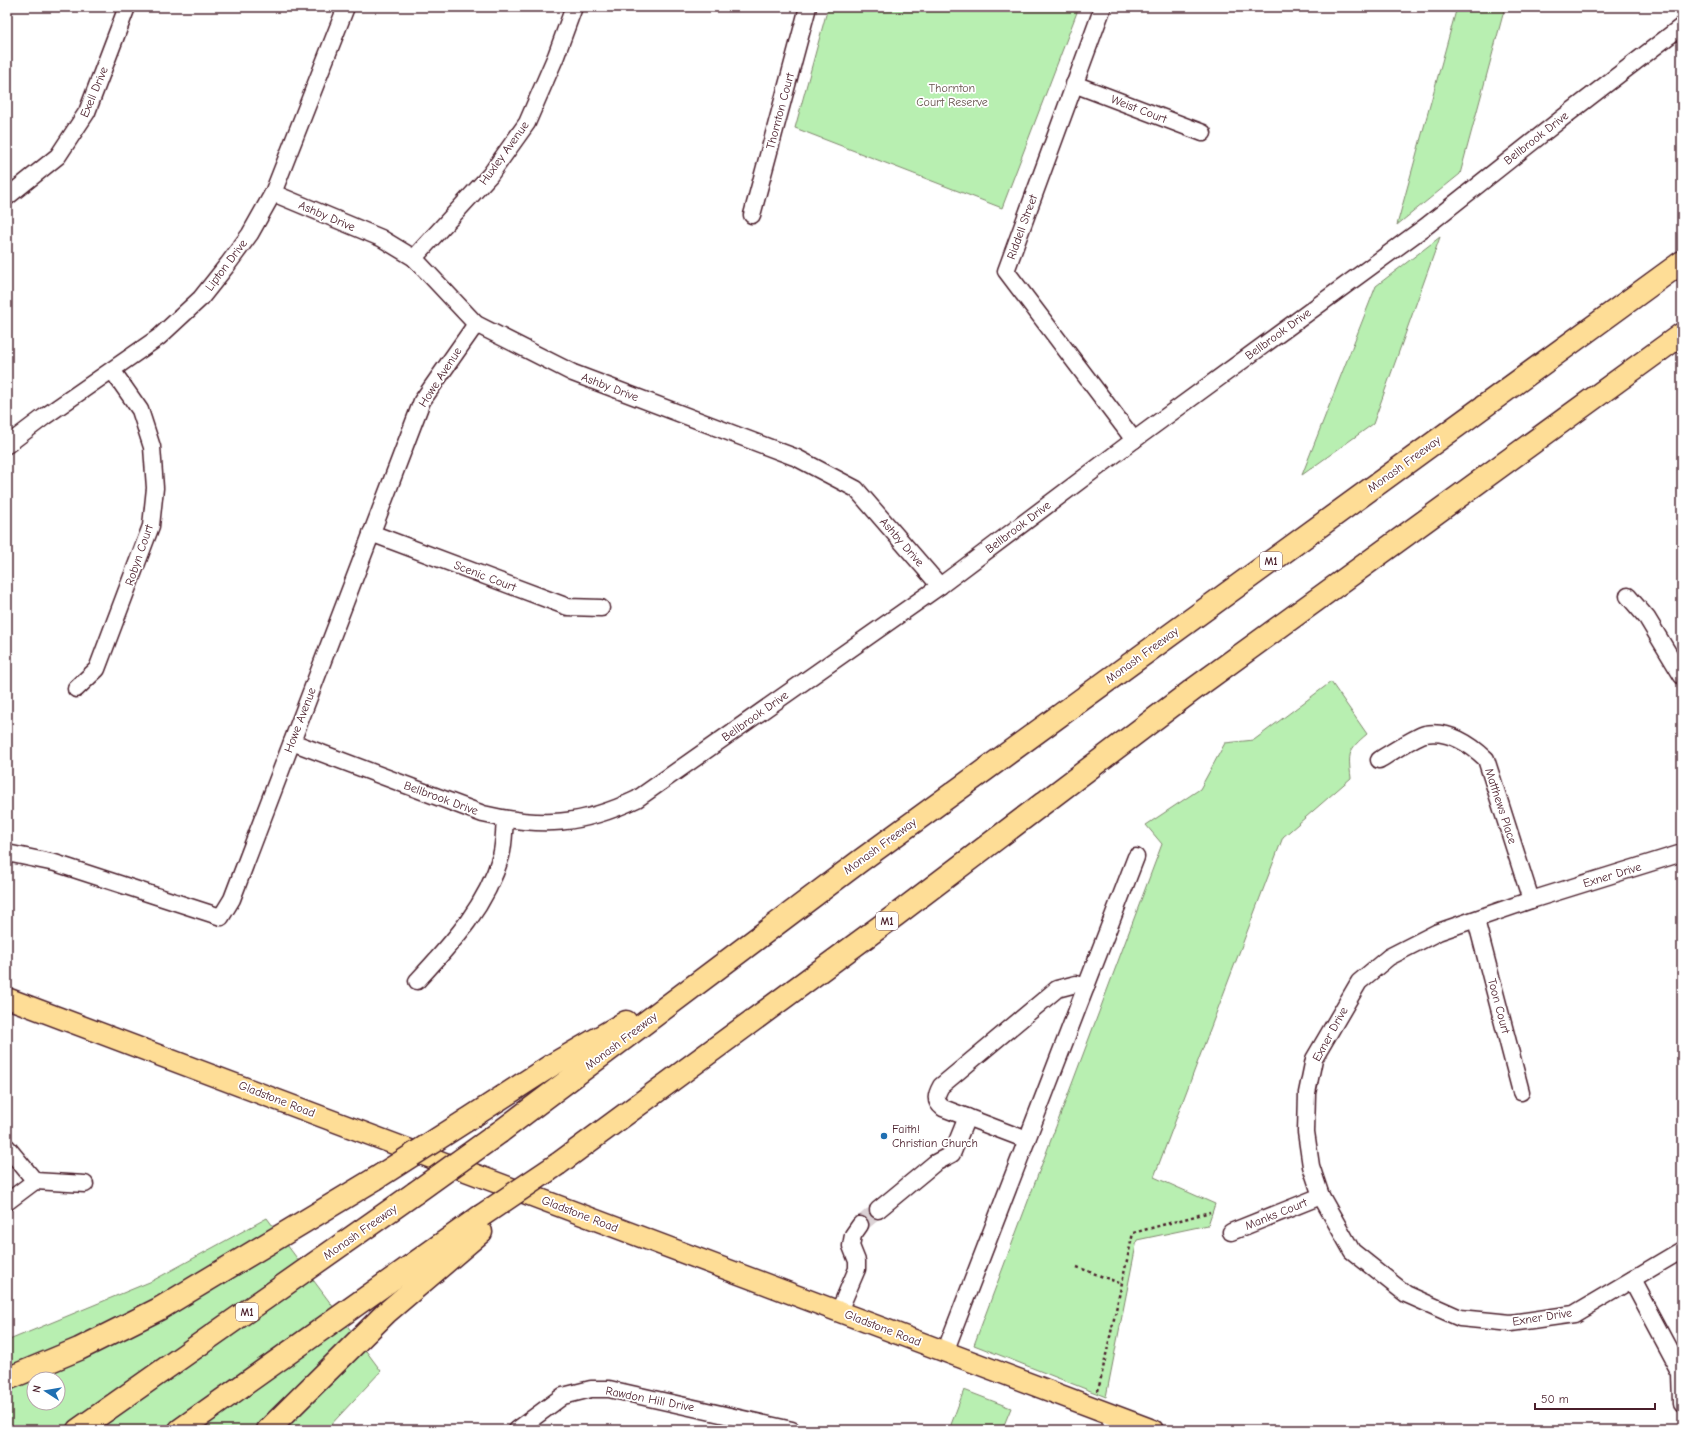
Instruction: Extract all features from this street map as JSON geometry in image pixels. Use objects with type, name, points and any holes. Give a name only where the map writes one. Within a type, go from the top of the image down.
[{"type":"highway","name":"Monash Freeway","points":[[78,1430],[415,1194],[500,1132],[866,856],[1682,262]]},
{"type":"highway","name":"M1","points":[[486,1220],[558,1164],[896,915],[1194,689],[1682,334]]},
{"type":"highway","points":[[7,1379],[79,1349],[159,1309],[375,1179],[552,1066],[718,968]]},
{"type":"highway","points":[[180,1430],[486,1220]]},
{"type":"highway","points":[[268,1430],[386,1313],[486,1220]]},
{"type":"main road","name":"Gladstone Road","points":[[7,998],[839,1311],[945,1352],[1111,1423],[1153,1430]]},
{"type":"street","name":"Exell Drive","points":[[7,197],[58,156],[87,112],[127,7]]},
{"type":"street","name":"Lipton Drive","points":[[7,445],[159,337],[201,298],[228,264],[250,234],[273,193],[346,7]]},
{"type":"street","name":"Huxley Avenue","points":[[414,258],[490,175],[527,123],[556,56],[574,7]]},
{"type":"street","name":"Thornton Court","points":[[752,214],[808,7]]},
{"type":"street","name":"Riddell Street","points":[[1103,7],[1006,272],[1134,440]]},
{"type":"street","name":"Bellbrook Drive","points":[[292,742],[475,811],[505,819],[525,822],[552,822],[589,818],[616,809],[637,799],[940,586],[1134,440],[1425,227],[1682,26]]},
{"type":"street","name":"Weist Court","points":[[1074,84],[1203,133]]},
{"type":"street","name":"Ashby Drive","points":[[273,193],[381,238],[414,258],[476,324],[573,373],[797,458],[856,489],[940,586]]},
{"type":"street","name":"Howe Avenue","points":[[7,853],[55,863],[222,917],[232,899],[422,401],[476,324]]},
{"type":"street","name":"Robyn Court","points":[[76,689],[97,669],[151,526],[155,488],[152,447],[140,410],[112,370]]},
{"type":"street","name":"Scenic Court","points":[[371,533],[568,607],[601,608]]},
{"type":"street","points":[[1628,596],[1647,618],[1682,676]]},
{"type":"street","name":"Matthews Place","points":[[1379,760],[1424,734],[1442,734],[1459,739],[1474,747],[1486,759],[1531,900]]},
{"type":"street","points":[[417,981],[457,937],[483,899],[501,856],[505,819]]},
{"type":"street","name":"Exner Drive","points":[[1682,853],[1531,900],[1438,932],[1389,957],[1359,982],[1314,1059],[1307,1093],[1306,1132],[1312,1166],[1321,1196],[1352,1251],[1406,1294],[1460,1318],[1511,1323],[1574,1314],[1682,1250]]},
{"type":"street","points":[[945,1352],[1136,857]]},
{"type":"street","name":"Toon Court","points":[[1476,920],[1521,1092]]},
{"type":"street","points":[[1027,1140],[943,1108],[938,1104],[936,1099],[941,1086],[1058,989],[1076,984],[1086,987]]},
{"type":"street","points":[[878,1210],[936,1163],[952,1154],[967,1117]]},
{"type":"street","points":[[7,1147],[35,1181]]},
{"type":"street","points":[[7,1202],[35,1181],[85,1184]]},
{"type":"street","name":"Manks Court","points":[[1231,1232],[1321,1196]]},
{"type":"street","points":[[839,1311],[857,1269],[857,1261],[853,1255],[851,1246],[853,1235],[860,1225]]},
{"type":"street","points":[[1632,1280],[1681,1372],[1682,1404]]},
{"type":"street","name":"Rawdon Hill Drive","points":[[517,1430],[563,1396],[591,1390],[609,1389],[750,1425],[792,1430]]},
{"type":"path","points":[[1097,1394],[1133,1233],[1210,1212]]},
{"type":"path","points":[[1077,1267],[1122,1284]]},
{"type":"green space","name":"Thornton Court Reserve","points":[[828,7],[1079,7],[1002,208],[795,128]]},
{"type":"green space","points":[[1457,7],[1505,7],[1460,174],[1397,225]]},
{"type":"green space","points":[[1440,237],[1373,424],[1302,475],[1376,286]]},
{"type":"green space","points":[[1331,682],[1367,734],[1356,744],[1351,753],[1351,778],[1283,837],[1154,1177],[1215,1204],[1208,1225],[1137,1240],[1106,1397],[974,1345],[1162,844],[1146,825],[1200,789],[1225,743],[1254,740]]},
{"type":"green space","points":[[267,1218],[381,1371],[326,1430],[7,1430],[7,1341],[152,1281]]},
{"type":"green space","points":[[964,1390],[1011,1408],[1002,1430],[949,1430]]},
{"type":"tunnel","points":[[860,1225],[878,1210]]},
{"type":"place","name":"Faith! Christian Church","points":[[884,1136]]}]
